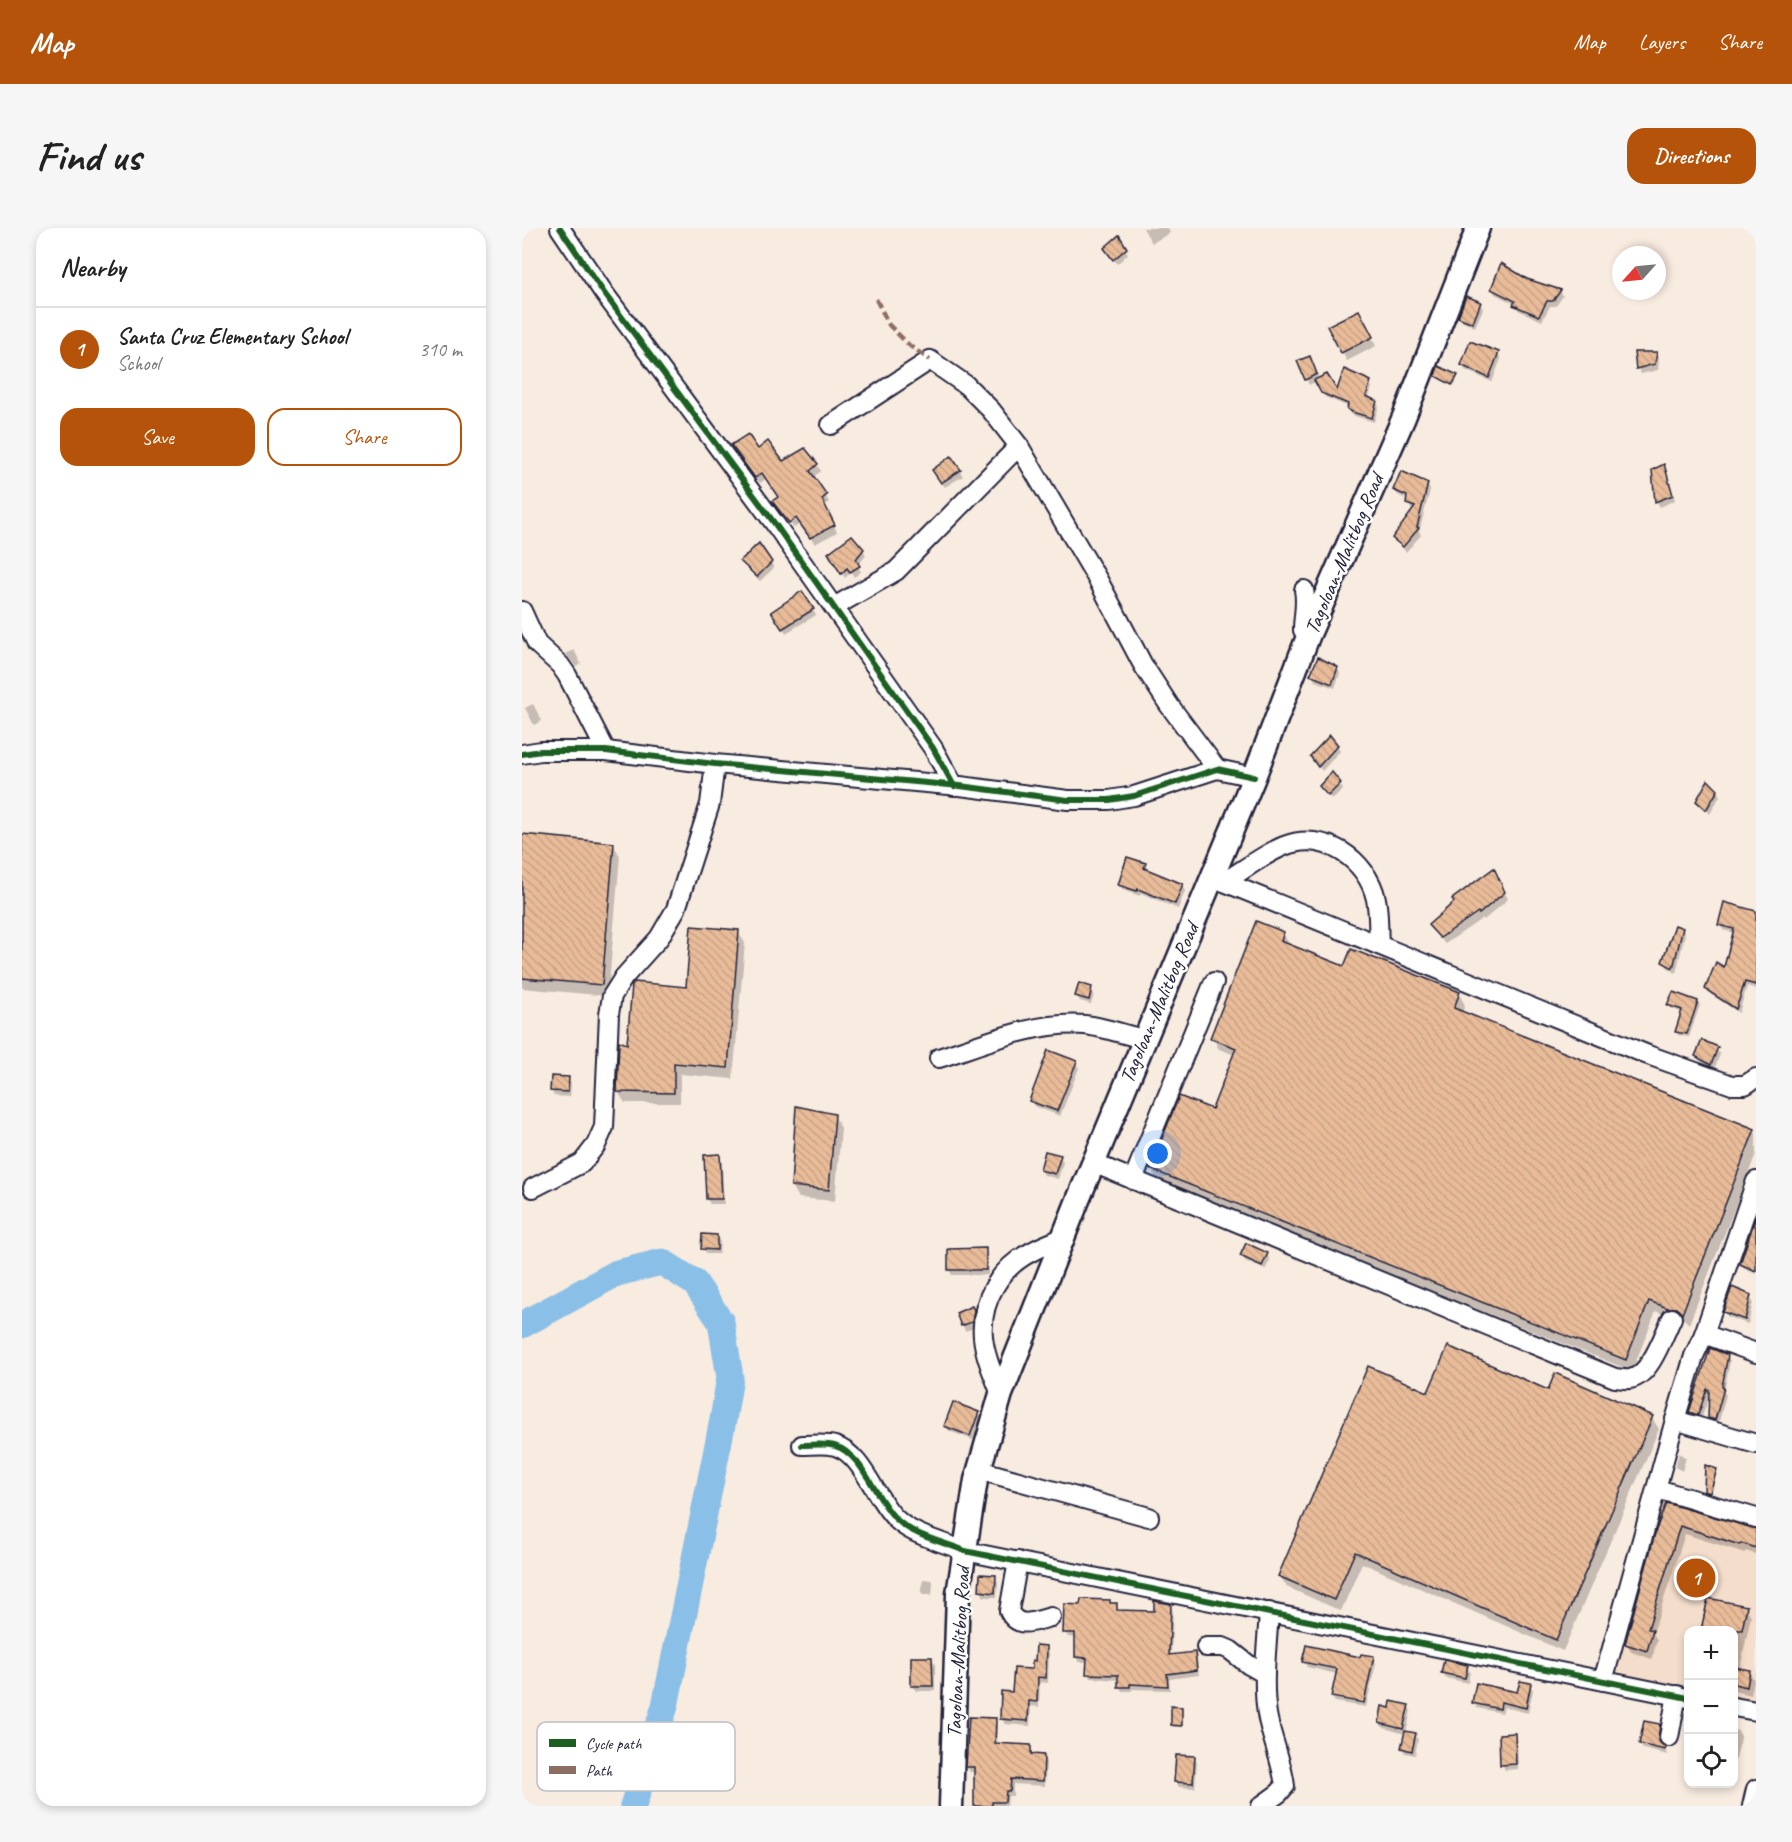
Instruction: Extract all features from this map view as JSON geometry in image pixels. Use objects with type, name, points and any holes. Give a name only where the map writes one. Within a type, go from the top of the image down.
[{"type":"main road","name":"Tagoloan-Malitbog Road","points":[[951,1806],[958,1594],[979,1470],[1001,1394],[1062,1238],[1144,1040],[1218,879],[1309,634],[1404,417],[1479,229]]},
{"type":"street","points":[[560,228],[604,293],[834,607],[933,748],[954,786]]},
{"type":"street","points":[[831,425],[930,360],[966,385],[991,410],[1019,446],[1098,580],[1143,665],[1217,770]]},
{"type":"street","points":[[834,607],[896,571],[1019,446]]},
{"type":"street","points":[[1304,590],[1307,602],[1303,615],[1303,630],[1309,634]]},
{"type":"street","points":[[522,611],[532,635],[542,650],[560,665],[567,675],[606,751]]},
{"type":"street","points":[[522,650],[542,650]]},
{"type":"street","points":[[522,754],[606,751],[715,764],[954,786],[1068,800],[1109,800],[1134,796],[1217,770],[1254,777]]},
{"type":"street","points":[[533,1188],[582,1163],[596,1145],[604,1127],[609,1014],[612,996],[624,977],[659,938],[676,909],[710,804],[715,764]]},
{"type":"street","points":[[1218,879],[1284,846],[1306,841],[1336,846],[1363,870],[1376,898],[1379,945]]},
{"type":"street","points":[[1218,879],[1669,1063],[1732,1085],[1745,1085],[1756,1078]]},
{"type":"street","points":[[1133,1180],[1214,982]]},
{"type":"street","points":[[939,1058],[1021,1032],[1052,1025],[1086,1025],[1144,1040]]},
{"type":"street","points":[[1093,1163],[1615,1378],[1628,1380],[1641,1374],[1652,1359],[1672,1318]]},
{"type":"street","points":[[1603,1681],[1646,1520],[1657,1489],[1694,1356],[1704,1334],[1756,1181]]},
{"type":"street","points":[[1001,1394],[990,1366],[983,1337],[984,1307],[997,1282],[1015,1262],[1032,1251],[1062,1238]]},
{"type":"street","points":[[1704,1334],[1756,1353]]},
{"type":"street","points":[[1675,1420],[1756,1444]]},
{"type":"street","points":[[802,1445],[836,1446],[847,1453],[860,1466],[897,1520],[920,1533],[965,1551],[1683,1697],[1669,1737]]},
{"type":"street","points":[[979,1470],[1149,1517]]},
{"type":"street","points":[[1657,1489],[1756,1518]]},
{"type":"street","points":[[1018,1562],[1009,1611],[1012,1619],[1023,1624],[1051,1617]]},
{"type":"street","points":[[1261,1806],[1280,1793],[1285,1786],[1267,1715],[1265,1674],[1269,1612]]},
{"type":"street","points":[[1206,1647],[1222,1647],[1230,1650],[1265,1674]]},
{"type":"street","points":[[1738,1708],[1756,1711]]},
{"type":"street","points":[[1752,1806],[1756,1789]]},
{"type":"shaded area","points":[[1661,1494],[1756,1526],[1756,1701],[1738,1698],[1738,1626],[1684,1626],[1684,1687],[1611,1672]]},
{"type":"building","points":[[1119,235],[1127,248],[1113,260],[1104,248]]},
{"type":"building","points":[[1501,263],[1527,279],[1561,290],[1553,301],[1547,301],[1539,316],[1513,305],[1515,301],[1491,289]]},
{"type":"building","points":[[1466,296],[1481,302],[1473,323],[1458,317]]},
{"type":"building","points":[[1359,310],[1373,337],[1341,353],[1327,326]]},
{"type":"building","points":[[1470,341],[1499,352],[1489,378],[1461,365]]},
{"type":"building","points":[[1634,352],[1657,352],[1655,364],[1636,369]]},
{"type":"building","points":[[1310,356],[1317,374],[1305,380],[1297,361]]},
{"type":"building","points":[[1438,366],[1458,375],[1452,385],[1435,376]]},
{"type":"building","points":[[1344,369],[1371,381],[1366,396],[1377,401],[1372,418],[1352,412],[1347,409],[1348,404],[1321,393],[1314,380],[1327,374],[1337,390]]},
{"type":"building","points":[[748,434],[758,449],[768,441],[783,461],[805,448],[818,464],[810,471],[827,495],[822,499],[835,525],[810,538],[796,518],[789,523],[772,501],[778,497],[762,473],[755,478],[731,445]]},
{"type":"building","points":[[951,456],[961,470],[941,483],[932,470]]},
{"type":"building","points":[[1664,464],[1673,495],[1655,502],[1652,470]]},
{"type":"building","points":[[1401,471],[1428,483],[1417,527],[1419,528],[1403,547],[1392,538],[1415,507],[1406,504],[1407,496],[1393,490]]},
{"type":"building","points":[[852,535],[864,549],[856,559],[860,566],[850,572],[847,568],[841,574],[828,553]]},
{"type":"building","points":[[759,543],[772,562],[757,577],[740,561]]},
{"type":"building","points":[[802,591],[814,609],[782,629],[771,612]]},
{"type":"building","points":[[1318,657],[1338,667],[1332,684],[1310,675]]},
{"type":"building","points":[[1330,735],[1338,745],[1318,767],[1310,756]]},
{"type":"building","points":[[1332,772],[1341,783],[1328,796],[1319,786]]},
{"type":"building","points":[[1708,780],[1718,790],[1706,810],[1696,801]]},
{"type":"building","points":[[522,834],[614,843],[602,985],[522,978]]},
{"type":"building","points":[[1127,857],[1146,863],[1144,868],[1183,884],[1175,904],[1138,889],[1137,891],[1118,885]]},
{"type":"building","points":[[1494,868],[1505,892],[1479,914],[1478,912],[1440,938],[1428,925],[1454,902],[1452,899]]},
{"type":"building","points":[[1724,902],[1756,911],[1756,985],[1745,982],[1736,1009],[1705,989],[1716,962],[1724,967],[1734,929],[1718,925]]},
{"type":"building","points":[[1256,921],[1284,932],[1281,941],[1344,966],[1351,949],[1460,992],[1454,1008],[1755,1129],[1682,1314],[1676,1308],[1668,1308],[1649,1301],[1626,1360],[1150,1169],[1179,1096],[1212,1109],[1236,1048],[1210,1038]]},
{"type":"building","points":[[1675,925],[1683,928],[1673,968],[1662,962]]},
{"type":"building","points":[[691,926],[739,930],[728,1068],[674,1063],[674,1093],[617,1092],[619,1041],[627,1044],[632,985],[635,982],[686,987]]},
{"type":"building","points":[[1079,983],[1092,987],[1089,1000],[1075,996]]},
{"type":"building","points":[[1673,992],[1698,1001],[1687,1034],[1675,1032],[1682,1010],[1667,1005]]},
{"type":"building","points":[[1702,1040],[1718,1047],[1711,1065],[1695,1056]]},
{"type":"building","points":[[1048,1050],[1077,1061],[1057,1111],[1029,1101]]},
{"type":"building","points":[[551,1076],[569,1077],[568,1092],[550,1091]]},
{"type":"building","points":[[796,1106],[835,1114],[829,1190],[791,1186]]},
{"type":"building","points":[[1045,1151],[1061,1155],[1055,1174],[1040,1170]]},
{"type":"building","points":[[720,1154],[722,1199],[706,1199],[704,1155]]},
{"type":"building","points":[[1756,1216],[1756,1271],[1740,1264]]},
{"type":"building","points":[[702,1234],[717,1235],[717,1250],[701,1249]]},
{"type":"building","points":[[1246,1243],[1268,1253],[1262,1266],[1240,1256]]},
{"type":"building","points":[[986,1248],[986,1270],[948,1270],[948,1249]]},
{"type":"building","points":[[1732,1287],[1751,1295],[1745,1320],[1723,1312]]},
{"type":"building","points":[[972,1306],[974,1310],[972,1322],[961,1326],[956,1313]]},
{"type":"building","points":[[1448,1346],[1548,1390],[1555,1373],[1653,1416],[1556,1640],[1355,1552],[1334,1600],[1278,1576],[1368,1366],[1428,1392]]},
{"type":"building","points":[[1710,1348],[1728,1355],[1722,1387],[1724,1388],[1715,1420],[1708,1418],[1709,1390],[1707,1389],[1698,1415],[1689,1412]]},
{"type":"building","points":[[953,1402],[979,1412],[970,1436],[944,1426]]},
{"type":"building","points":[[1705,1465],[1717,1469],[1710,1493],[1704,1491]]},
{"type":"building","points":[[1666,1503],[1756,1529],[1756,1548],[1680,1526],[1648,1629],[1653,1630],[1647,1651],[1625,1644],[1656,1530]]},
{"type":"building","points":[[980,1574],[996,1575],[995,1593],[979,1591]]},
{"type":"building","points":[[1708,1598],[1747,1606],[1742,1630],[1738,1630],[1738,1626],[1702,1626]]},
{"type":"building","points":[[1081,1599],[1110,1600],[1110,1603],[1117,1603],[1117,1610],[1154,1611],[1154,1601],[1171,1604],[1169,1655],[1195,1652],[1197,1670],[1167,1674],[1168,1686],[1130,1684],[1130,1687],[1118,1687],[1118,1675],[1086,1674],[1087,1658],[1075,1657],[1075,1633],[1063,1633],[1064,1604],[1080,1605]]},
{"type":"building","points":[[1036,1645],[1047,1646],[1046,1678],[1038,1677],[1037,1702],[1029,1701],[1028,1721],[1000,1719],[1001,1691],[1012,1692],[1014,1668],[1032,1669]]},
{"type":"building","points":[[1306,1645],[1360,1657],[1361,1654],[1374,1656],[1364,1703],[1331,1697],[1337,1669],[1302,1662]]},
{"type":"building","points":[[911,1657],[932,1657],[933,1686],[911,1686]]},
{"type":"building","points":[[1444,1660],[1468,1665],[1465,1678],[1441,1673]]},
{"type":"building","points":[[1738,1668],[1750,1670],[1747,1687],[1738,1685]]},
{"type":"building","points":[[1520,1681],[1531,1683],[1526,1708],[1501,1702],[1500,1709],[1472,1703],[1476,1683],[1517,1692]]},
{"type":"building","points":[[1391,1701],[1409,1705],[1403,1729],[1379,1723],[1382,1706],[1390,1708]]},
{"type":"building","points":[[1171,1706],[1182,1707],[1182,1726],[1171,1725]]},
{"type":"building","points":[[969,1717],[996,1718],[995,1743],[1031,1745],[1031,1754],[1044,1755],[1043,1781],[1011,1779],[1010,1791],[1006,1791],[1005,1802],[992,1802],[992,1806],[974,1806],[974,1767],[966,1767]]},
{"type":"building","points":[[1644,1721],[1660,1724],[1658,1740],[1666,1748],[1665,1750],[1639,1744]]},
{"type":"building","points":[[1405,1731],[1416,1733],[1412,1751],[1401,1748]]},
{"type":"building","points":[[1515,1733],[1516,1764],[1500,1765],[1499,1734]]},
{"type":"building","points":[[1176,1755],[1195,1756],[1193,1783],[1174,1782]]},
{"type":"waterway","points":[[522,1325],[617,1273],[662,1262],[695,1283],[721,1322],[730,1377],[665,1706],[660,1722]]},
{"type":"waterway","points":[[633,1806],[638,1791]]},
{"type":"marked path","points":[[876,299],[889,325],[910,346],[930,360]]},
{"type":"cycle path","points":[[560,228],[604,293],[775,524],[933,748],[954,786]]},
{"type":"cycle path","points":[[522,754],[541,751],[606,751],[715,764],[960,786],[1068,800],[1109,800],[1134,796],[1217,769],[1254,777]]},
{"type":"cycle path","points":[[802,1445],[831,1445],[845,1451],[854,1458],[889,1512],[904,1526],[965,1551],[1684,1697]]},
{"type":"place","name":"Santa Cruz Elementary School","points":[[1696,1578]]}]
